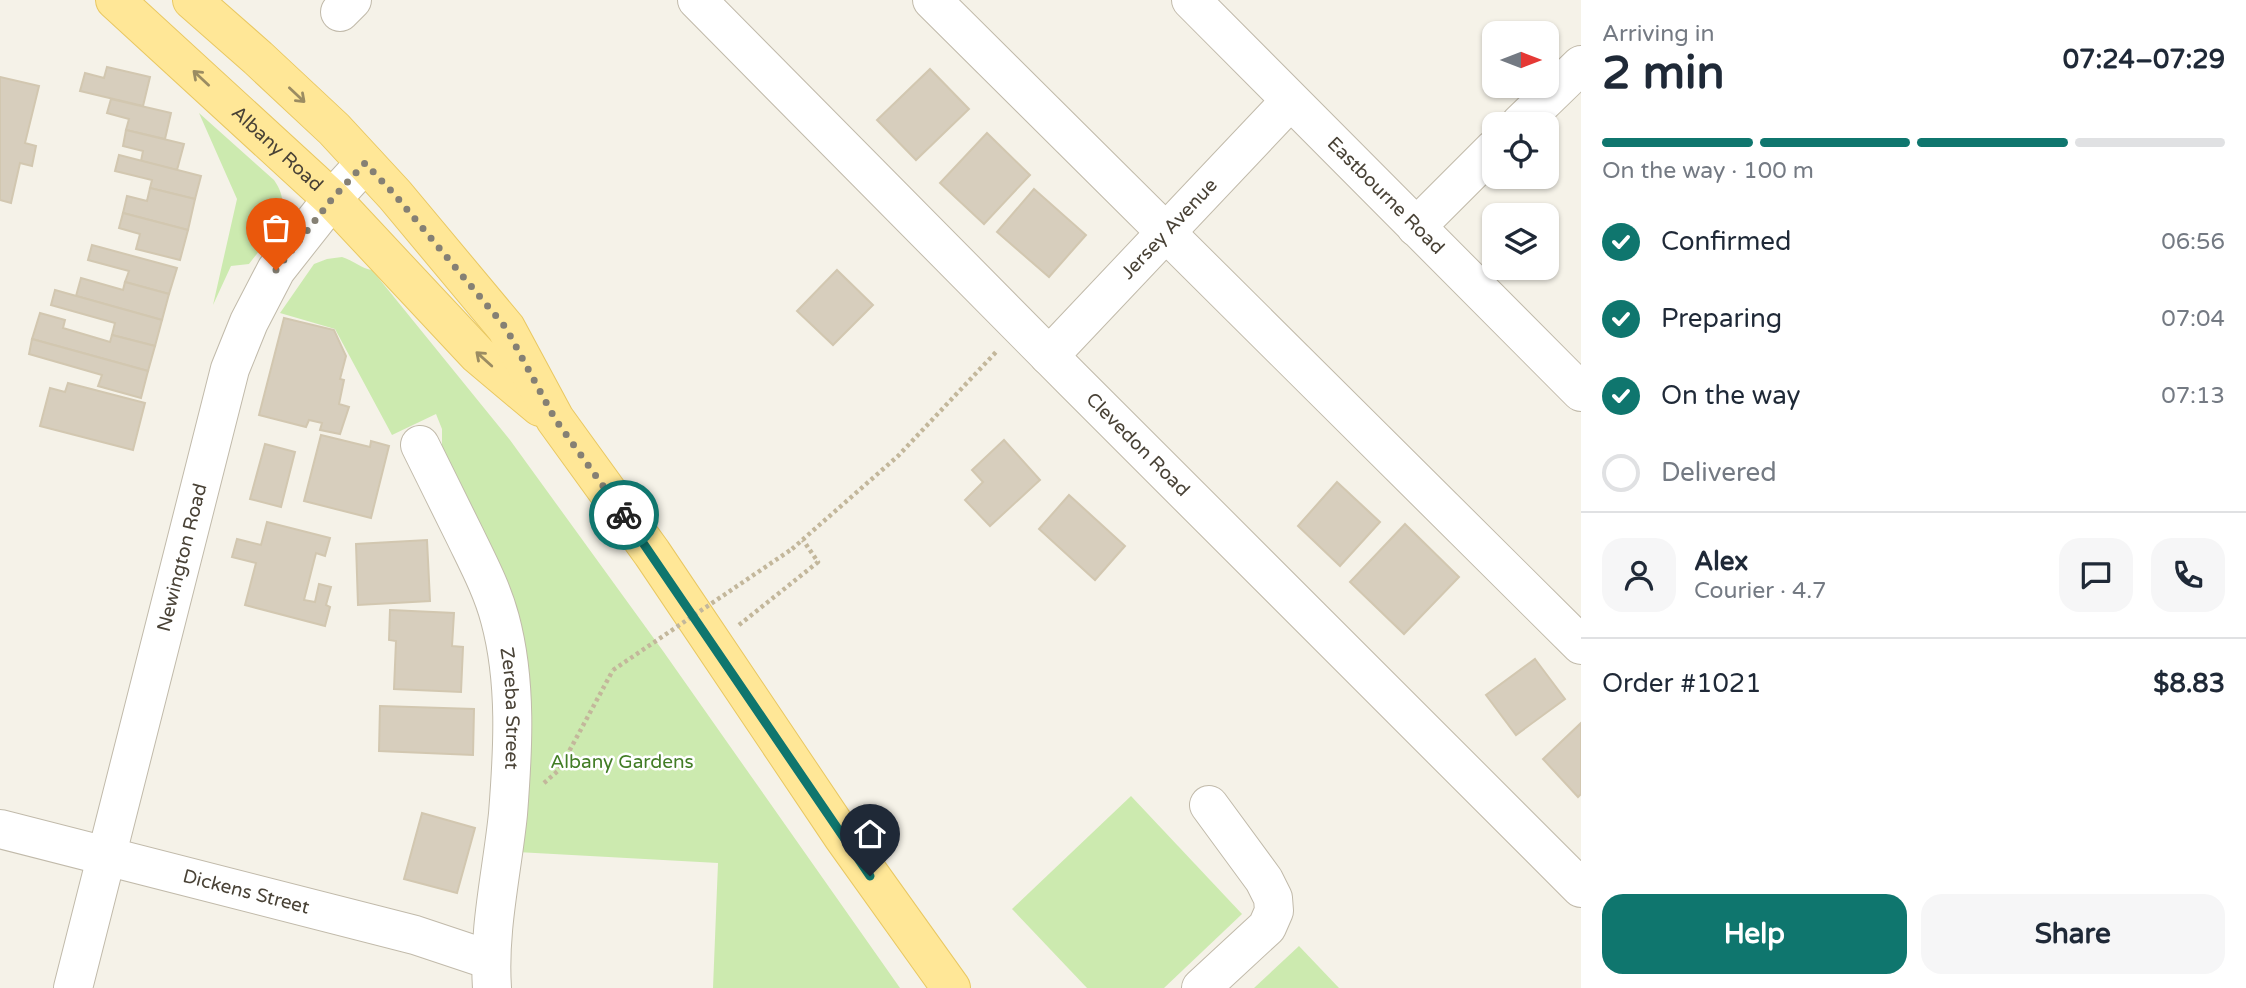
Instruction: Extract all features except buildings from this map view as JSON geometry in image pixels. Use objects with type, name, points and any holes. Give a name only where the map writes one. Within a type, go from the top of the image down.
[{"type":"main road","name":"Albany Road","points":[[114,0],[332,199],[478,355],[555,419]]},
{"type":"main road","name":"Albany Road","points":[[192,0],[334,129],[395,195],[506,328],[555,419],[652,554],[843,837],[951,988]]},
{"type":"street","name":"Clevedon Road","points":[[697,0],[1049,356],[1579,881]]},
{"type":"street","points":[[932,0],[1581,645]]},
{"type":"street","name":"Eastbourne Road","points":[[1191,0],[1581,392]]},
{"type":"street","points":[[1532,112],[1581,65]]},
{"type":"street","name":"Jersey Avenue","points":[[1049,356],[1290,101]]},
{"type":"street","points":[[1416,227],[1482,161]]},
{"type":"street","name":"Newington Road","points":[[73,988],[230,369],[248,321],[276,270],[332,199],[365,163]]},
{"type":"street","name":"Zereba Street","points":[[420,445],[487,582],[500,619],[507,657],[512,705],[512,755],[491,974]]},
{"type":"street","points":[[1200,988],[1267,927],[1274,911],[1273,898],[1264,880],[1209,805]]},
{"type":"street","name":"Dickens Street","points":[[0,829],[415,934],[491,974]]},
{"type":"path","points":[[507,817],[559,769],[613,670],[803,540],[898,456],[1000,348]]},
{"type":"path","points":[[738,625],[818,562],[803,540]]},
{"type":"green space","points":[[199,113],[274,180],[282,203],[281,214],[271,235],[249,264],[231,266],[213,305],[237,199]]},
{"type":"green space","name":"Albany Gardens","points":[[342,257],[372,270],[510,440],[663,651],[900,988],[713,988],[718,863],[517,852],[526,758],[442,463],[442,429],[436,414],[392,435],[335,329],[280,313],[314,264]]},
{"type":"green space","points":[[1131,796],[1242,914],[1164,988],[1087,988],[1012,909]]},
{"type":"green space","points":[[1299,946],[1339,988],[1254,988]]},
{"type":"way so far","points":[[276,270],[332,199],[365,163],[506,328],[555,419],[624,515]]},
{"type":"route","points":[[624,515],[870,876]]}]
